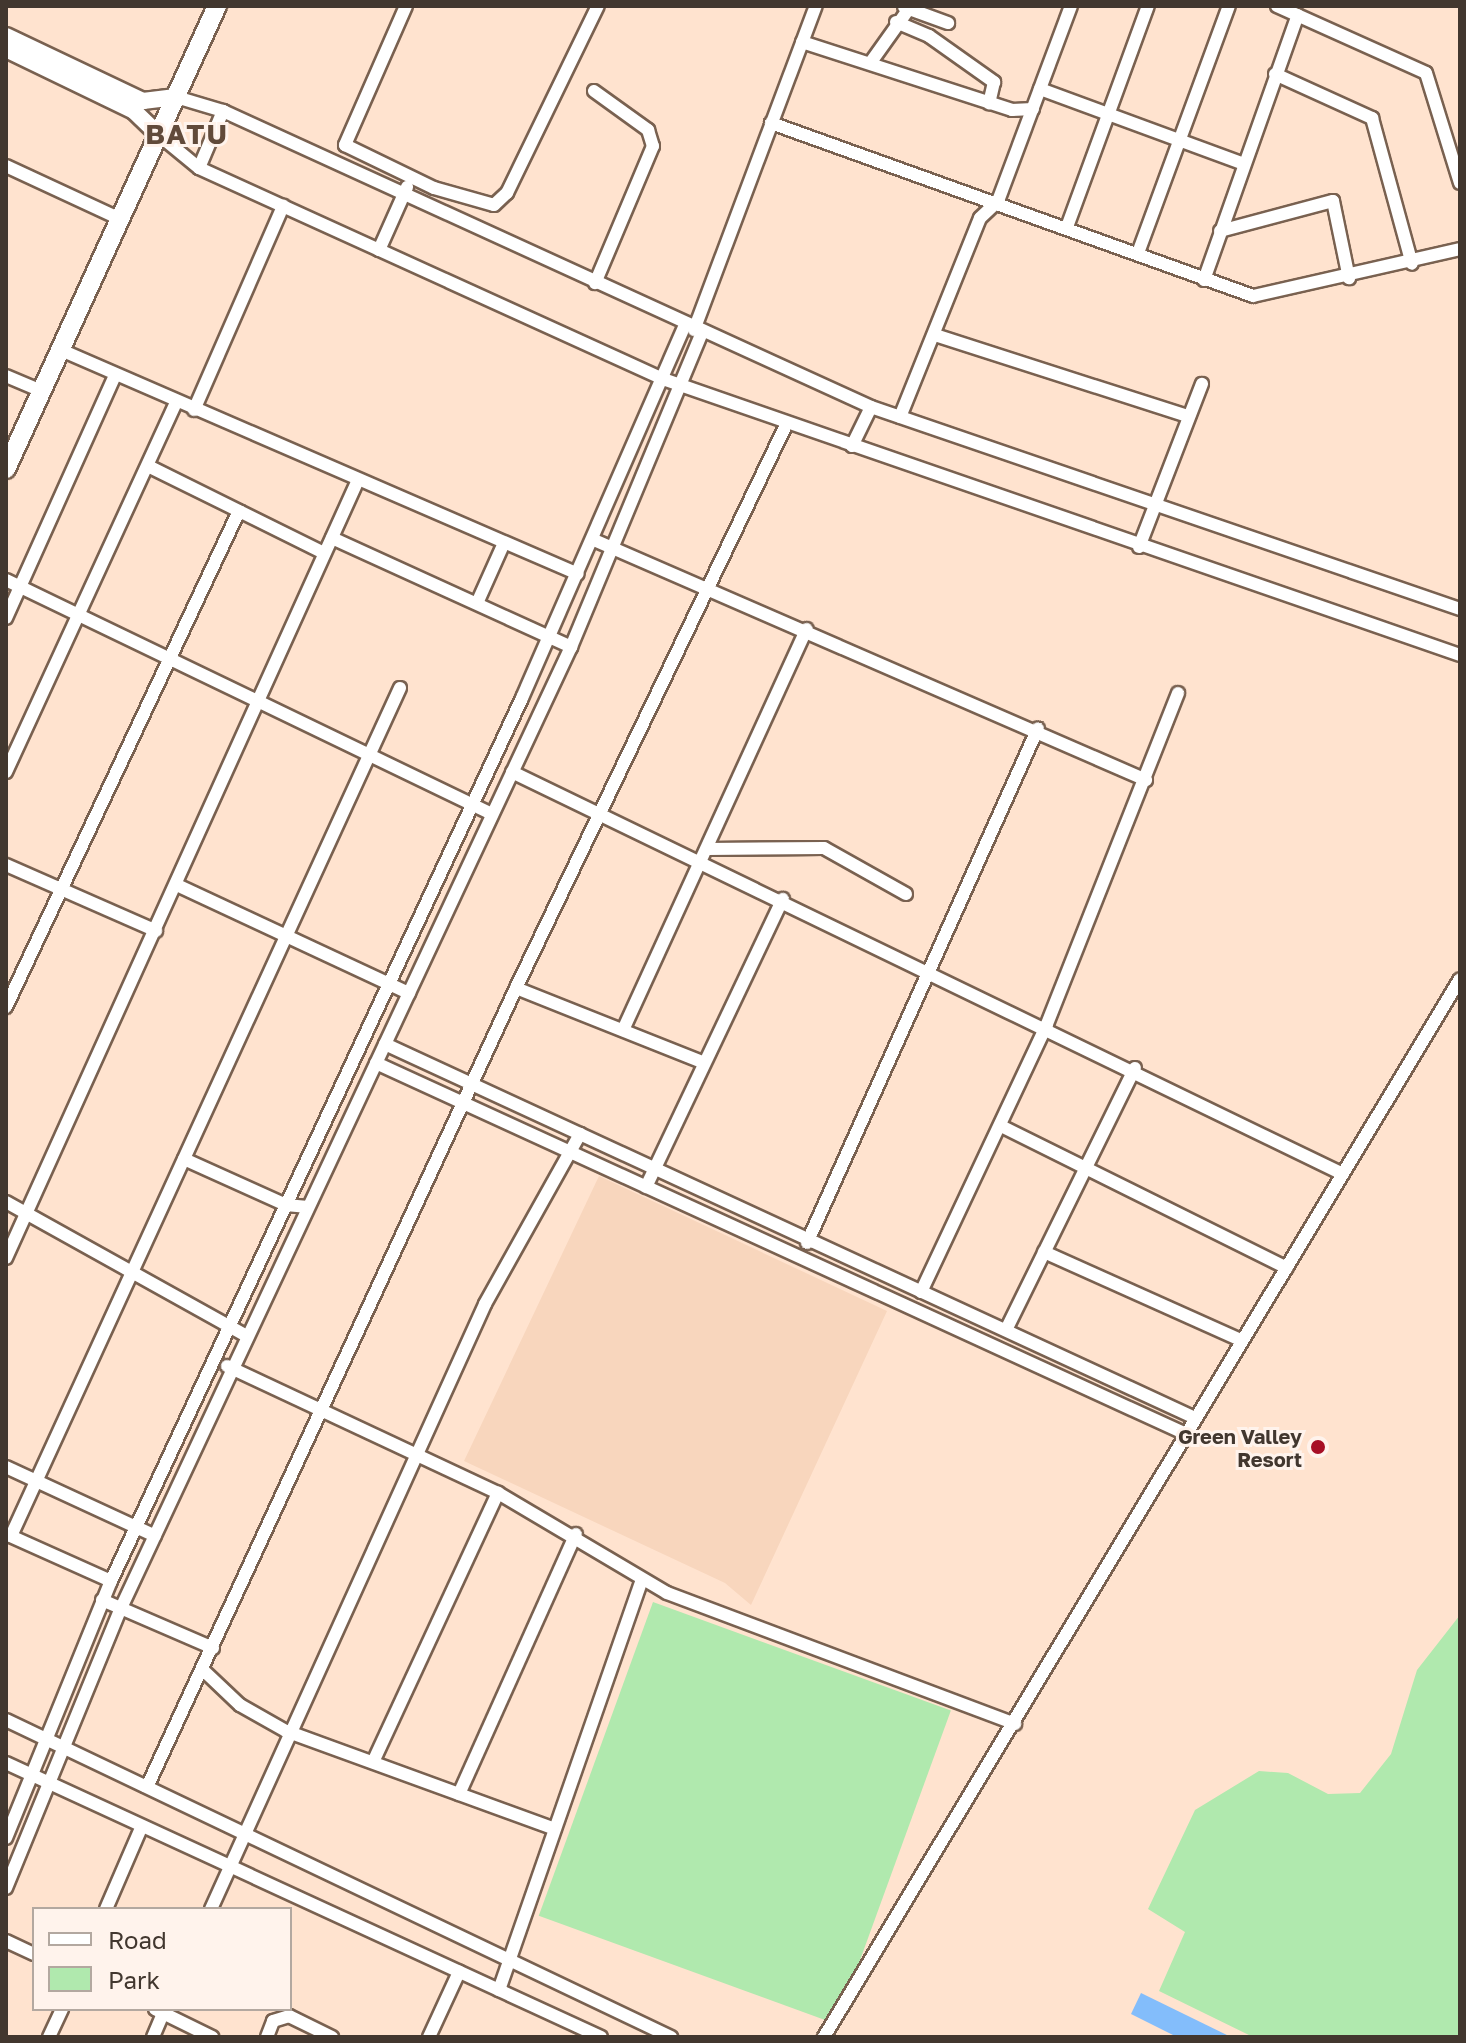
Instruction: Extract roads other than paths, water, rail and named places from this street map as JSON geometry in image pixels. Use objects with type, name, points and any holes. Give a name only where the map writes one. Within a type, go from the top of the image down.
[{"type":"highway","points":[[6,469],[217,6]]},
{"type":"main road","points":[[6,36],[143,101],[176,97]]},
{"type":"main road","points":[[6,49],[134,111],[159,135]]},
{"type":"street","points":[[406,6],[345,145],[451,194],[499,202],[598,6]]},
{"type":"street","points":[[6,1888],[53,1785],[61,1747],[121,1608],[571,647],[639,494],[683,386],[694,329],[816,6]]},
{"type":"street","points":[[871,62],[906,6],[948,23]]},
{"type":"street","points":[[900,417],[980,218],[998,201],[1071,6]]},
{"type":"street","points":[[1067,227],[1148,6]]},
{"type":"street","points":[[1138,253],[1229,6]]},
{"type":"street","points":[[1277,6],[1426,73],[1460,183]]},
{"type":"street","points":[[1204,280],[1241,163],[1298,15]]},
{"type":"street","points":[[896,22],[929,36],[994,82],[989,103]]},
{"type":"street","points":[[802,42],[989,103],[1033,109]]},
{"type":"street","points":[[1275,74],[1372,118],[1412,264]]},
{"type":"street","points":[[1040,89],[1109,110],[1241,163]]},
{"type":"street","points":[[594,91],[648,130],[653,146],[595,283]]},
{"type":"street","points":[[176,97],[223,111],[405,192],[694,329],[871,407],[1460,609]]},
{"type":"street","points":[[199,168],[223,111]]},
{"type":"street","points":[[771,123],[998,201],[1204,280],[1267,297],[1412,264],[1460,249]]},
{"type":"street","points":[[159,135],[199,168],[663,379],[1139,547],[1460,655]]},
{"type":"street","points":[[6,166],[120,219]]},
{"type":"street","points":[[379,250],[409,176]]},
{"type":"street","points":[[1220,231],[1333,201],[1349,278]]},
{"type":"street","points":[[194,410],[283,206]]},
{"type":"street","points":[[6,1838],[35,1777],[42,1738],[102,1600],[522,698],[663,379],[694,329]]},
{"type":"street","points":[[935,335],[1188,416]]},
{"type":"street","points":[[61,350],[176,403],[578,574]]},
{"type":"street","points":[[6,376],[41,391]]},
{"type":"street","points":[[6,618],[115,376]]},
{"type":"street","points":[[1139,547],[1152,505],[1202,384]]},
{"type":"street","points":[[6,772],[82,616],[176,403]]},
{"type":"street","points":[[852,446],[871,407]]},
{"type":"street","points":[[647,418],[667,428]]},
{"type":"street","points":[[147,1787],[326,1411],[516,988],[707,584],[787,423]]},
{"type":"street","points":[[148,466],[324,553]]},
{"type":"street","points":[[6,1258],[358,480]]},
{"type":"street","points":[[619,484],[639,494]]},
{"type":"street","points":[[6,1007],[239,511]]},
{"type":"street","points":[[332,538],[478,601],[571,647]]},
{"type":"street","points":[[594,540],[707,584],[1038,728],[1146,780]]},
{"type":"street","points":[[478,601],[504,543]]},
{"type":"street","points":[[6,580],[369,751],[492,814]]},
{"type":"street","points":[[623,1030],[807,629]]},
{"type":"street","points":[[111,1581],[9,1535],[400,688]]},
{"type":"street","points":[[921,1292],[1047,1024],[1178,693]]},
{"type":"street","points":[[522,698],[542,708]]},
{"type":"street","points":[[800,1257],[1038,728]]},
{"type":"street","points":[[512,772],[599,816],[1047,1024],[1343,1174]]},
{"type":"street","points":[[483,781],[503,790]]},
{"type":"street","points":[[707,849],[824,848],[906,894]]},
{"type":"street","points":[[6,865],[156,931]]},
{"type":"street","points":[[177,885],[409,993]]},
{"type":"street","points":[[432,889],[453,899]]},
{"type":"street","points":[[646,1187],[783,899]]},
{"type":"street","points":[[824,2037],[1015,1724],[1241,1340],[1460,979]]},
{"type":"street","points":[[516,988],[704,1063]]},
{"type":"street","points":[[385,1044],[1195,1418]]},
{"type":"street","points":[[376,1063],[1186,1434]]},
{"type":"street","points":[[1006,1330],[1135,1068]]},
{"type":"street","points":[[327,1114],[347,1123]]},
{"type":"street","points":[[529,1133],[537,1114]]},
{"type":"street","points":[[1001,1126],[1083,1170],[1287,1268]]},
{"type":"street","points":[[212,1907],[286,1731],[499,1276],[580,1134]]},
{"type":"street","points":[[184,1159],[286,1205],[308,1207]]},
{"type":"street","points":[[6,1202],[220,1314],[229,1327],[247,1336]]},
{"type":"street","points":[[1044,1252],[1241,1340]]},
{"type":"street","points":[[258,1265],[278,1275]]},
{"type":"street","points":[[220,1314],[236,1312],[255,1320]]},
{"type":"street","points":[[214,1360],[498,1493],[576,1534],[642,1580],[1015,1724]]},
{"type":"street","points":[[174,1446],[194,1456]]},
{"type":"street","points":[[6,1467],[155,1536]]},
{"type":"street","points":[[373,1762],[498,1493]]},
{"type":"street","points":[[459,1794],[576,1534]]},
{"type":"street","points":[[499,1990],[642,1580]]},
{"type":"street","points":[[102,1600],[213,1648]]},
{"type":"street","points":[[79,1653],[98,1661]]},
{"type":"street","points":[[203,1670],[240,1705],[286,1731],[555,1829]]},
{"type":"street","points":[[6,1720],[671,2037]]},
{"type":"street","points":[[6,1763],[601,2037]]},
{"type":"street","points":[[107,1907],[142,1826]]},
{"type":"street","points":[[6,1941],[32,1953]]},
{"type":"street","points":[[429,2037],[459,1972]]},
{"type":"street","points":[[49,2037],[61,2011]]},
{"type":"street","points":[[153,2037],[161,2011]]},
{"type":"street","points":[[163,2011],[212,2037]]},
{"type":"street","points":[[267,2037],[273,2021],[289,2016],[332,2037]]},
{"type":"water","points":[[1141,1993],[1231,2037],[1177,2037],[1131,2014]]},
{"type":"place","name":"Green Valley Resort","points":[[1318,1447]]},
{"type":"district","name":"BATU","points":[[187,134]]}]
